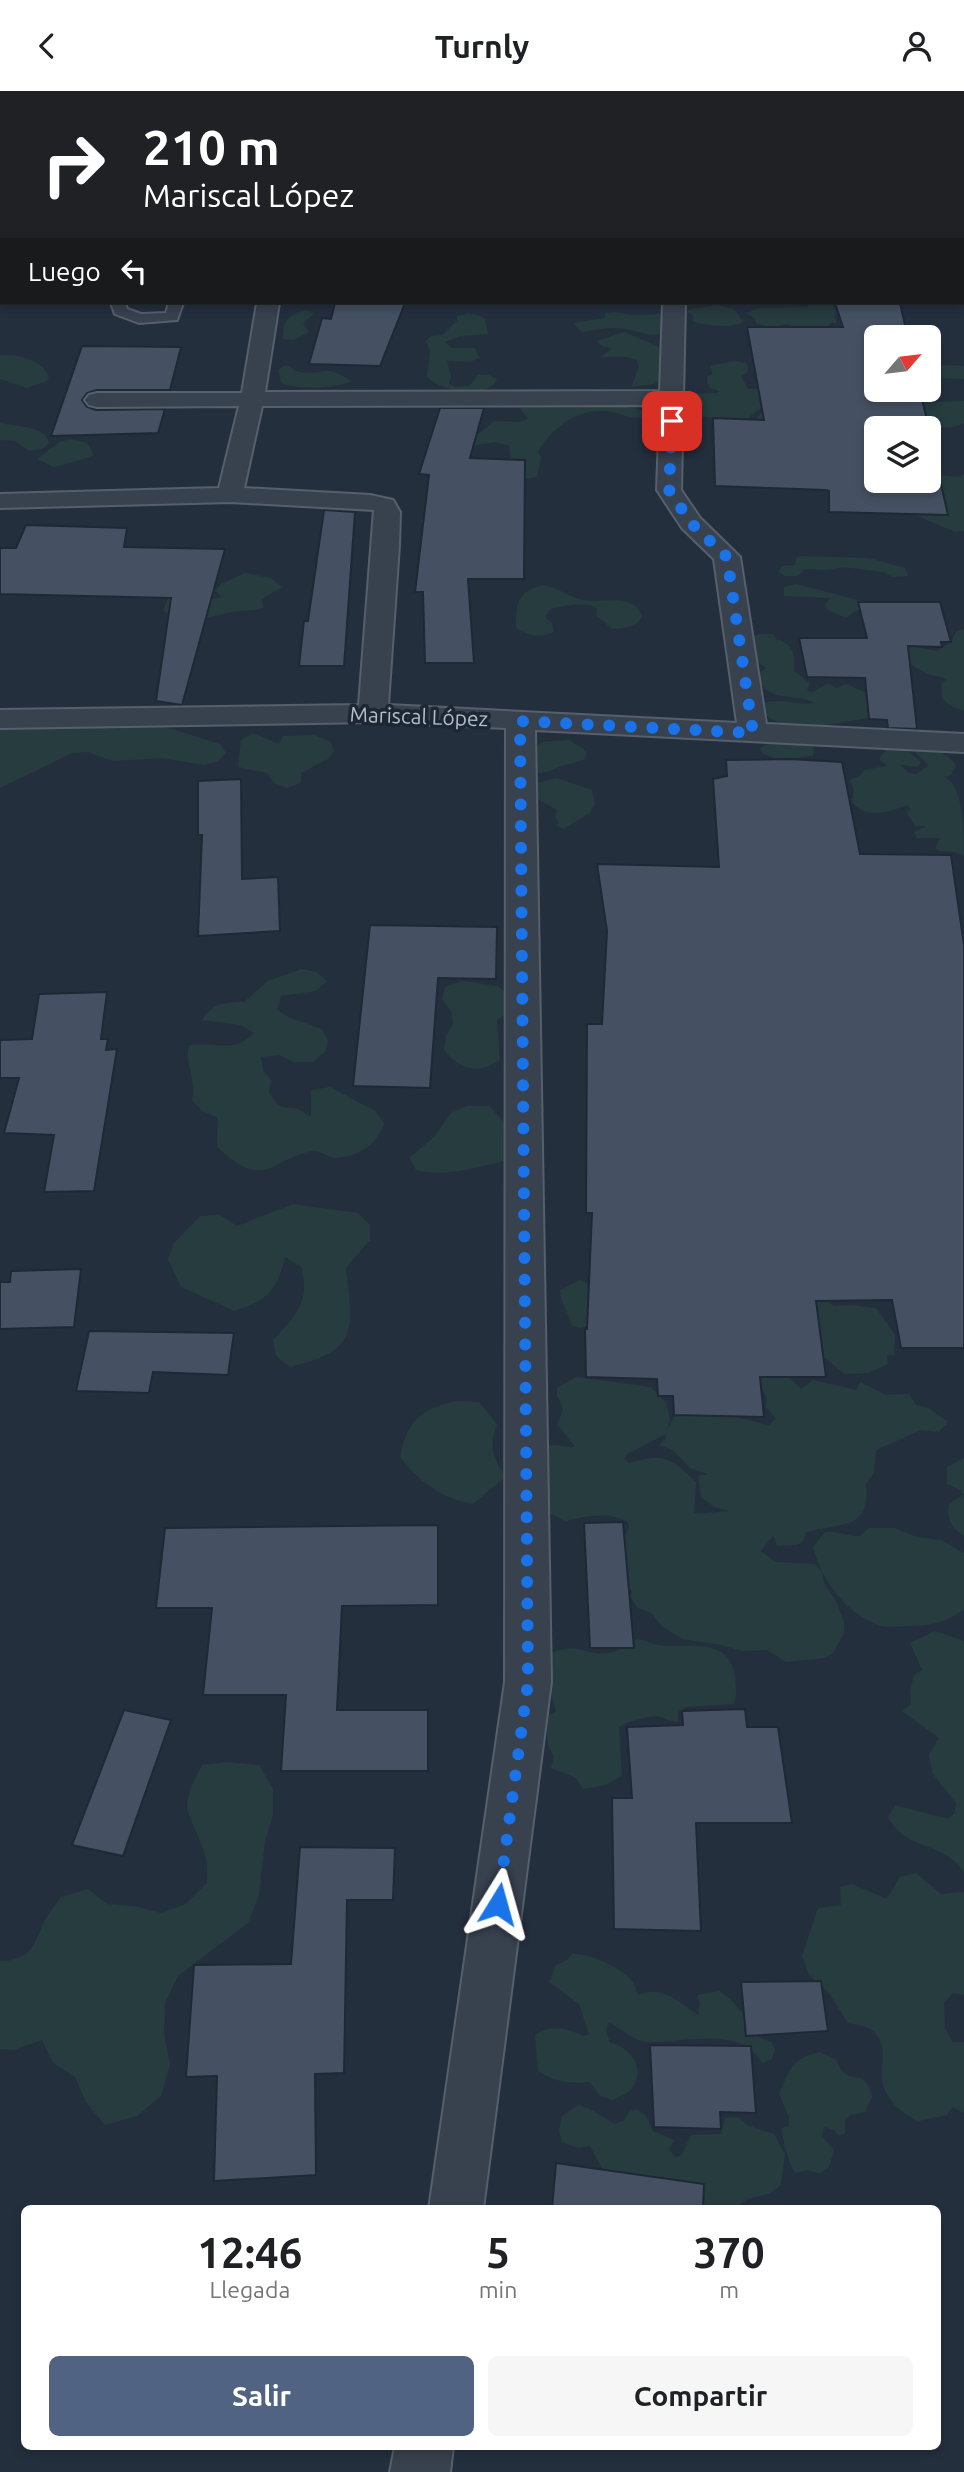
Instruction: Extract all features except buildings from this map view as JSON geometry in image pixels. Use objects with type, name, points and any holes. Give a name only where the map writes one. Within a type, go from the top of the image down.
[{"type":"street","points":[[230,495],[252,401],[268,305]]},
{"type":"street","points":[[674,305],[669,490],[691,523],[727,557],[753,733]]},
{"type":"street","points":[[97,400],[673,398]]},
{"type":"street","points":[[0,501],[230,495],[384,505],[387,512],[386,545],[373,713]]},
{"type":"street","name":"Mariscal López","points":[[0,719],[373,713],[964,743]]},
{"type":"street","points":[[457,2205],[528,1682],[520,721]]},
{"type":"street","points":[[420,2472],[424,2450]]},
{"type":"lane","points":[[118,305],[120,311],[139,319],[172,317],[175,305]]},
{"type":"green space","points":[[718,305],[734,309],[743,321],[726,326],[703,324],[692,321],[694,316],[687,312],[689,309]]},
{"type":"green space","points":[[832,305],[837,313],[834,316],[837,323],[831,323],[824,329],[794,328],[787,324],[771,328],[756,323],[754,318],[746,313],[759,308]]},
{"type":"green space","points":[[306,310],[315,313],[303,323],[309,332],[294,340],[283,339],[288,319],[295,313]]},
{"type":"green space","points":[[468,313],[485,319],[488,334],[460,336],[445,342],[452,348],[475,348],[479,358],[470,362],[447,361],[451,377],[449,383],[455,387],[469,386],[478,375],[489,375],[497,379],[492,386],[484,390],[452,390],[433,382],[427,376],[430,352],[426,341],[431,336],[442,335],[457,321],[457,316]]},
{"type":"green space","points":[[605,313],[630,315],[676,315],[664,330],[654,335],[615,328],[582,332],[573,323],[605,318]]},
{"type":"green space","points":[[624,332],[655,345],[673,358],[669,374],[654,384],[631,387],[639,366],[637,360],[601,357],[612,348],[602,346],[597,341]]},
{"type":"green space","points":[[0,355],[14,355],[35,362],[49,376],[47,381],[27,388],[0,379]]},
{"type":"green space","points":[[734,361],[746,363],[748,367],[747,373],[741,376],[748,389],[762,389],[842,422],[754,420],[769,406],[761,408],[745,420],[676,415],[671,405],[689,403],[682,394],[718,393],[719,391],[710,388],[707,382],[708,376],[713,374],[710,366]]},
{"type":"green space","points":[[285,365],[300,372],[334,372],[351,381],[326,387],[287,385],[281,382],[278,370]]},
{"type":"green space","points":[[942,365],[964,366],[964,379],[942,378]]},
{"type":"green space","points":[[964,401],[964,423],[952,427],[941,427],[941,416],[914,414],[903,403]]},
{"type":"green space","points":[[528,402],[563,407],[572,403],[609,403],[655,413],[651,418],[600,411],[579,415],[559,427],[544,443],[538,452],[541,458],[537,477],[513,481],[509,446],[495,442],[471,446],[468,431],[480,433],[494,421],[518,422],[528,419],[519,407]]},
{"type":"green space","points":[[0,423],[36,430],[47,437],[49,443],[42,449],[29,451],[15,441],[0,440]]},
{"type":"green space","points":[[71,439],[87,443],[94,455],[54,467],[37,459],[59,442]]},
{"type":"green space","points":[[964,474],[964,531],[955,532],[915,515],[912,507],[922,493],[941,493],[941,475],[959,477]]},
{"type":"green space","points":[[796,558],[869,558],[905,568],[908,576],[892,577],[883,572],[843,567],[805,569],[797,576],[785,576],[778,572],[783,566],[795,565]]},
{"type":"green space","points":[[245,573],[271,578],[282,587],[262,599],[263,608],[255,610],[187,620],[171,616],[163,610],[170,594],[210,600],[222,597],[215,591],[221,584]]},
{"type":"green space","points":[[796,584],[866,602],[865,608],[846,618],[828,610],[825,604],[831,598],[784,596],[784,587]]},
{"type":"green space","points":[[543,585],[583,600],[627,602],[640,611],[642,617],[625,628],[612,629],[596,615],[597,608],[580,604],[550,609],[545,617],[552,623],[554,632],[539,635],[525,633],[516,628],[518,605],[528,591]]},
{"type":"green space","points":[[964,629],[964,711],[951,706],[942,698],[941,684],[947,679],[928,674],[903,661],[904,645],[937,651],[951,642],[956,632]]},
{"type":"green space","points":[[773,634],[776,639],[789,646],[794,659],[794,671],[810,683],[807,691],[813,692],[828,683],[837,688],[846,684],[871,695],[873,711],[869,718],[828,725],[799,726],[773,720],[762,712],[762,704],[768,702],[814,703],[774,694],[762,684],[757,675],[766,668],[752,658],[756,654],[750,649],[752,636]]},
{"type":"green space","points":[[123,721],[159,725],[220,744],[226,753],[218,761],[204,765],[161,758],[113,761],[88,752],[72,753],[0,788],[0,725],[63,723],[93,728]]},
{"type":"green space","points":[[253,733],[279,744],[283,736],[314,735],[330,741],[334,751],[328,759],[301,773],[301,783],[287,788],[274,783],[267,773],[238,767],[241,740]]},
{"type":"green space","points":[[569,740],[587,751],[585,759],[550,771],[537,773],[532,768],[530,750],[543,742]]},
{"type":"green space","points":[[774,741],[805,742],[814,748],[813,756],[779,760],[762,753],[760,748]]},
{"type":"green space","points":[[891,743],[906,746],[906,750],[921,762],[918,767],[900,765],[909,773],[917,774],[929,765],[910,748],[942,753],[956,766],[951,775],[945,777],[956,790],[959,800],[964,856],[935,848],[940,838],[917,838],[914,832],[927,826],[915,826],[906,812],[911,809],[907,805],[871,813],[858,808],[852,802],[854,790],[850,780],[861,775],[864,770],[887,766],[879,759]]},
{"type":"green space","points":[[557,778],[592,790],[595,804],[590,813],[563,829],[555,825],[559,823],[555,817],[557,810],[534,797],[533,784]]},
{"type":"green space","points":[[301,969],[317,972],[327,981],[316,991],[281,996],[277,1010],[290,1018],[322,1029],[328,1040],[325,1052],[313,1062],[294,1062],[279,1055],[261,1057],[263,1070],[271,1080],[269,1093],[279,1106],[298,1109],[311,1117],[311,1090],[330,1087],[375,1111],[384,1123],[372,1143],[351,1155],[335,1158],[312,1151],[267,1169],[251,1169],[232,1160],[217,1146],[218,1118],[202,1111],[192,1100],[189,1045],[223,1046],[239,1044],[246,1040],[254,1033],[241,1025],[202,1020],[215,1007],[225,1003],[244,1002],[268,981]]},
{"type":"green space","points":[[462,981],[498,986],[512,999],[510,1011],[497,1020],[500,1060],[485,1068],[463,1066],[444,1050],[446,1036],[453,1024],[451,1011],[442,999],[445,987]]},
{"type":"green space","points":[[467,1106],[489,1106],[504,1122],[519,1148],[510,1160],[452,1172],[416,1170],[409,1158],[434,1137],[451,1113]]},
{"type":"green space","points":[[293,1204],[358,1213],[370,1225],[370,1240],[346,1268],[350,1307],[347,1334],[340,1345],[329,1353],[290,1367],[276,1356],[273,1340],[299,1308],[304,1290],[301,1267],[285,1257],[279,1278],[269,1293],[262,1299],[234,1311],[181,1287],[168,1259],[174,1243],[200,1216],[220,1215],[237,1226]]},
{"type":"green space","points":[[580,1280],[603,1289],[588,1326],[580,1328],[571,1325],[560,1290]]},
{"type":"green space","points":[[814,1293],[834,1306],[876,1308],[895,1335],[894,1355],[887,1355],[888,1364],[868,1373],[844,1374],[827,1359],[815,1355]]},
{"type":"green space","points":[[769,1373],[789,1377],[801,1389],[813,1380],[856,1390],[860,1382],[886,1395],[909,1394],[916,1405],[929,1408],[948,1422],[939,1432],[921,1430],[876,1450],[874,1473],[866,1483],[864,1510],[851,1522],[806,1532],[803,1541],[797,1545],[777,1546],[773,1536],[761,1551],[776,1562],[815,1564],[822,1572],[824,1583],[836,1601],[844,1622],[844,1633],[834,1652],[825,1658],[786,1662],[767,1650],[742,1651],[682,1639],[663,1627],[651,1613],[638,1608],[631,1597],[632,1590],[612,1582],[621,1542],[629,1528],[628,1522],[605,1516],[565,1521],[538,1507],[546,1446],[575,1447],[557,1424],[562,1410],[557,1388],[576,1377],[651,1387],[666,1403],[670,1419],[667,1430],[674,1417],[699,1413],[733,1416],[769,1426],[776,1418],[766,1407],[765,1394],[755,1384],[759,1376]],"holes":[[[666,1434],[666,1438],[659,1445],[673,1450],[690,1468],[708,1474],[698,1476],[701,1497],[714,1507],[729,1511],[694,1514],[696,1482],[673,1462],[651,1458],[629,1463],[624,1459],[627,1454]]]},
{"type":"green space","points":[[457,1401],[479,1402],[497,1424],[492,1446],[505,1477],[473,1504],[451,1498],[432,1488],[400,1457],[407,1434],[418,1418],[434,1408]]},
{"type":"green space","points":[[964,1458],[964,1495],[961,1490],[947,1484],[947,1467]]},
{"type":"green space","points":[[964,1495],[964,1536],[950,1522],[948,1509],[949,1503]]},
{"type":"green space","points":[[869,1528],[894,1528],[917,1537],[941,1540],[964,1553],[964,1609],[938,1623],[887,1627],[857,1614],[830,1584],[813,1547],[825,1532],[860,1536]]},
{"type":"green space","points":[[935,1631],[964,1641],[964,1873],[944,1854],[903,1835],[888,1818],[895,1805],[948,1819],[954,1814],[956,1803],[932,1773],[929,1754],[939,1738],[902,1711],[911,1704],[910,1692],[914,1675],[922,1670],[910,1643]]},
{"type":"green space","points":[[637,1639],[658,1645],[706,1647],[725,1655],[735,1677],[734,1704],[686,1707],[678,1712],[678,1721],[650,1717],[619,1727],[622,1776],[606,1785],[583,1789],[575,1777],[551,1768],[554,1757],[548,1746],[546,1717],[556,1712],[548,1680],[547,1655],[568,1649],[612,1652]]},
{"type":"green space","points":[[227,1762],[259,1765],[273,1789],[273,1815],[265,1841],[259,1895],[248,1923],[178,1976],[165,2003],[164,2034],[170,2064],[161,2096],[137,2116],[105,2125],[86,2102],[75,2077],[53,2063],[42,2040],[14,2050],[0,2049],[0,1961],[19,1958],[30,1949],[61,1897],[88,1889],[107,1904],[134,1906],[161,1913],[186,1904],[207,1883],[206,1858],[188,1812],[189,1794],[202,1765]]},
{"type":"green space","points":[[916,1873],[941,1894],[964,1892],[964,1995],[953,1993],[944,2003],[945,2028],[953,2042],[964,2042],[964,2113],[952,2107],[947,2115],[919,2121],[901,2110],[887,2094],[882,2081],[882,2047],[876,2034],[865,2027],[848,2023],[829,1993],[809,1975],[802,1956],[818,1908],[841,1905],[840,1887],[852,1884],[887,1899],[900,1877]]},
{"type":"green space","points":[[572,1954],[596,1958],[613,1966],[632,1981],[639,1995],[647,1992],[663,1994],[698,2015],[700,2003],[697,1995],[720,1991],[737,2007],[758,2037],[771,2042],[775,2050],[772,2059],[762,2063],[752,2051],[725,2040],[643,2041],[609,2022],[606,2030],[610,2043],[630,2054],[637,2066],[636,2080],[629,2092],[613,2100],[600,2096],[590,2082],[575,2083],[544,2075],[538,2071],[535,2035],[553,2028],[584,2036],[589,2034],[579,2004],[549,1982],[556,1965],[567,1960]]},
{"type":"green space","points":[[820,2052],[836,2060],[845,2074],[862,2078],[869,2086],[872,2097],[865,2112],[850,2115],[845,2121],[845,2133],[839,2136],[834,2130],[824,2127],[822,2136],[834,2150],[829,2167],[820,2174],[808,2170],[795,2173],[788,2158],[782,2132],[782,2128],[789,2126],[789,2117],[779,2094],[793,2066],[803,2058]]},
{"type":"green space","points":[[578,2105],[615,2124],[637,2109],[645,2115],[653,2131],[674,2140],[669,2149],[676,2158],[682,2154],[691,2135],[721,2134],[725,2118],[738,2117],[749,2126],[774,2134],[785,2154],[781,2184],[772,2192],[746,2200],[740,2205],[640,2205],[603,2170],[590,2146],[578,2148],[562,2142],[559,2131],[562,2116]]},
{"type":"route","points":[[498,1904],[528,1682],[520,721],[753,733],[727,557],[691,523],[669,490],[672,421]]}]
